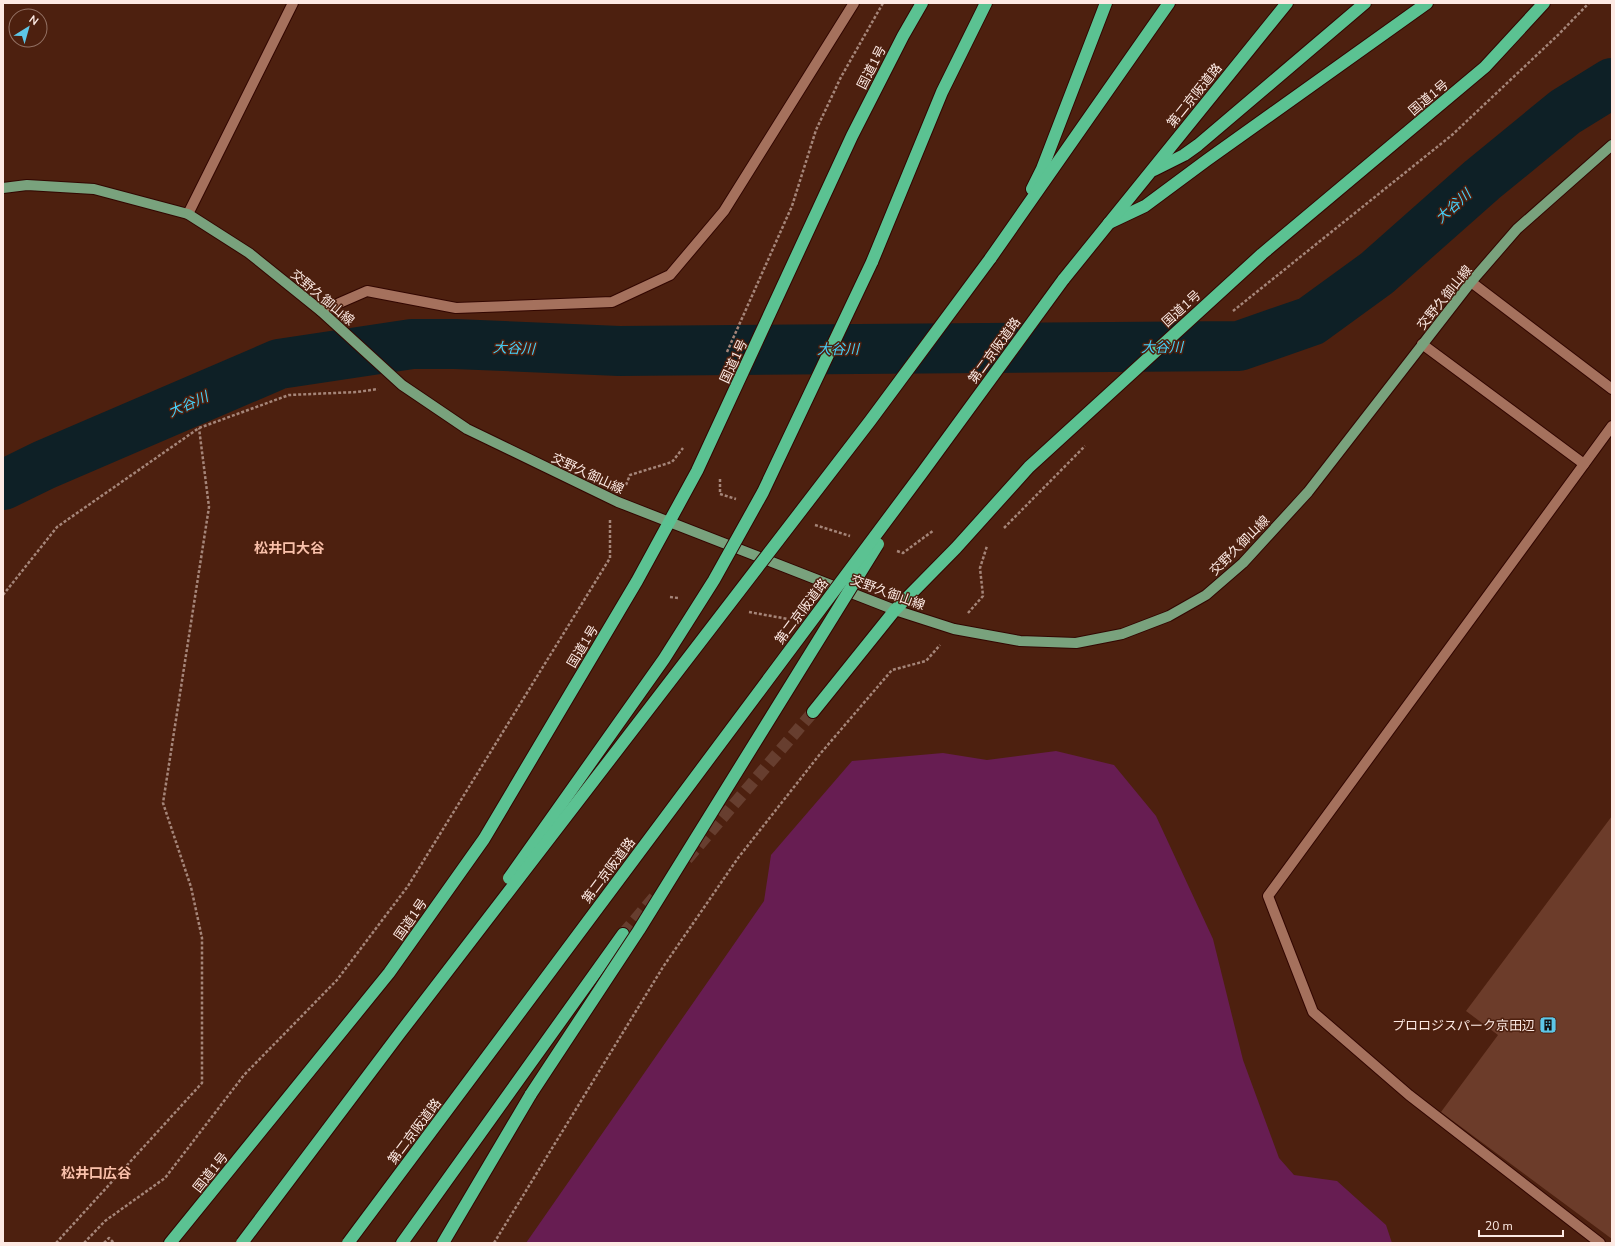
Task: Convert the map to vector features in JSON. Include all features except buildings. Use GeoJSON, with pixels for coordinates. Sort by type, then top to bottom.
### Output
{"type":"FeatureCollection","features":[{"type":"Feature","properties":{"kind":"highway","name":"国道1号"},"geometry":{"type":"LineString","coordinates":[[170,1243],[389,973],[484,839],[637,581],[697,471],[852,136],[903,36],[922,3]]}},
{"type":"Feature","properties":{"kind":"highway"},"geometry":{"type":"LineString","coordinates":[[400,1033],[664,659],[714,580],[763,492],[872,262],[942,92],[986,3]]}},
{"type":"Feature","properties":{"kind":"highway"},"geometry":{"type":"LineString","coordinates":[[1017,221],[1042,169],[1106,3]]}},
{"type":"Feature","properties":{"kind":"highway"},"geometry":{"type":"LineString","coordinates":[[242,1243],[400,1033],[870,421],[990,259],[1169,3]]}},
{"type":"Feature","properties":{"kind":"highway","name":"第二京阪道路"},"geometry":{"type":"LineString","coordinates":[[348,1243],[922,473],[1063,280],[1287,3]]}},
{"type":"Feature","properties":{"kind":"highway"},"geometry":{"type":"LineString","coordinates":[[1150,172],[1184,155],[1198,145],[1366,3]]}},
{"type":"Feature","properties":{"kind":"highway"},"geometry":{"type":"LineString","coordinates":[[1109,223],[1145,206],[1427,3]]}},
{"type":"Feature","properties":{"kind":"highway","name":"国道1号"},"geometry":{"type":"LineString","coordinates":[[813,712],[895,610],[956,548],[1028,467],[1262,254],[1485,67],[1544,3]]}},
{"type":"Feature","properties":{"kind":"highway"},"geometry":{"type":"LineString","coordinates":[[443,1243],[531,1094],[639,930],[922,473]]}},
{"type":"Feature","properties":{"kind":"highway"},"geometry":{"type":"LineString","coordinates":[[402,1243],[623,934]]}},
{"type":"Feature","properties":{"kind":"main road","name":"交野久御山線"},"geometry":{"type":"LineString","coordinates":[[3,188],[27,185],[94,189],[188,214],[249,253],[321,311],[402,385],[467,429],[618,502],[895,610],[954,628],[1020,641],[1076,643],[1122,634],[1169,616],[1206,596],[1243,563],[1308,492],[1471,282],[1517,229],[1612,145]]}},
{"type":"Feature","properties":{"kind":"street"},"geometry":{"type":"LineString","coordinates":[[188,214],[293,3]]}},
{"type":"Feature","properties":{"kind":"street"},"geometry":{"type":"LineString","coordinates":[[321,311],[367,291],[456,308],[612,302],[670,275],[724,211],[854,3]]}},
{"type":"Feature","properties":{"kind":"street"},"geometry":{"type":"LineString","coordinates":[[1471,282],[1612,389]]}},
{"type":"Feature","properties":{"kind":"street"},"geometry":{"type":"LineString","coordinates":[[1422,344],[1584,464]]}},
{"type":"Feature","properties":{"kind":"street"},"geometry":{"type":"LineString","coordinates":[[1600,1243],[1409,1095],[1313,1012],[1268,896],[1612,426]]}},
{"type":"Feature","properties":{"kind":"path"},"geometry":{"type":"LineString","coordinates":[[725,357],[792,206],[816,130],[841,77],[883,3]]}},
{"type":"Feature","properties":{"kind":"path"},"geometry":{"type":"LineString","coordinates":[[1228,315],[1452,135],[1589,3]]}},
{"type":"Feature","properties":{"kind":"path"},"geometry":{"type":"LineString","coordinates":[[3,595],[57,527],[199,428],[289,395],[357,392],[402,385]]}},
{"type":"Feature","properties":{"kind":"path"},"geometry":{"type":"LineString","coordinates":[[56,1243],[202,1083],[202,938],[192,887],[163,804],[210,507],[199,428]]}},
{"type":"Feature","properties":{"kind":"path"},"geometry":{"type":"LineString","coordinates":[[630,475],[672,462],[686,444]]}},
{"type":"Feature","properties":{"kind":"path"},"geometry":{"type":"LineString","coordinates":[[1004,528],[1086,445]]}},
{"type":"Feature","properties":{"kind":"path"},"geometry":{"type":"LineString","coordinates":[[720,479],[720,494],[743,502]]}},
{"type":"Feature","properties":{"kind":"path"},"geometry":{"type":"LineString","coordinates":[[84,1243],[105,1221],[165,1178],[244,1075],[337,980],[408,886],[610,558],[609,522]]}},
{"type":"Feature","properties":{"kind":"path"},"geometry":{"type":"LineString","coordinates":[[812,524],[857,539]]}},
{"type":"Feature","properties":{"kind":"path"},"geometry":{"type":"LineString","coordinates":[[895,551],[903,553],[934,530]]}},
{"type":"Feature","properties":{"kind":"path"},"geometry":{"type":"LineString","coordinates":[[494,1243],[663,967],[738,858],[820,754],[892,670],[926,661],[983,596],[980,568],[988,545]]}},
{"type":"Feature","properties":{"kind":"path"},"geometry":{"type":"LineString","coordinates":[[670,597],[686,600]]}},
{"type":"Feature","properties":{"kind":"path"},"geometry":{"type":"LineString","coordinates":[[748,612],[796,620]]}},
{"type":"Feature","properties":{"kind":"path"},"geometry":{"type":"LineString","coordinates":[[104,1243],[109,1238],[114,1243]]}},
{"type":"Feature","properties":{"kind":"shaded area"},"geometry":{"type":"Polygon","coordinates":[[[1056,751],[1114,765],[1156,816],[1213,939],[1243,1060],[1279,1158],[1294,1175],[1337,1181],[1386,1225],[1392,1243],[526,1243],[764,901],[771,855],[852,761],[943,753],[987,760],[1056,751]]]}},
{"type":"Feature","properties":{"kind":"waterway","name":"大谷川"},"geometry":{"type":"LineString","coordinates":[[3,485],[44,465],[279,364],[412,344],[455,344],[619,351],[1239,346],[1311,321],[1377,273],[1482,180],[1565,112],[1612,83]]}},
{"type":"Feature","properties":{"kind":"tunnel"},"geometry":{"type":"LineString","coordinates":[[687,859],[813,712]]}},
{"type":"Feature","properties":{"kind":"tunnel"},"geometry":{"type":"LineString","coordinates":[[623,934],[657,894]]}},
{"type":"Feature","properties":{"kind":"place","name":"プロロジスパーク京田辺"},"geometry":{"type":"Point","coordinates":[1548,1025]}},
{"type":"Feature","properties":{"kind":"district","name":"松井口大谷"},"geometry":{"type":"Point","coordinates":[289,548]}},
{"type":"Feature","properties":{"kind":"district","name":"松井口広谷"},"geometry":{"type":"Point","coordinates":[96,1173]}}]}
